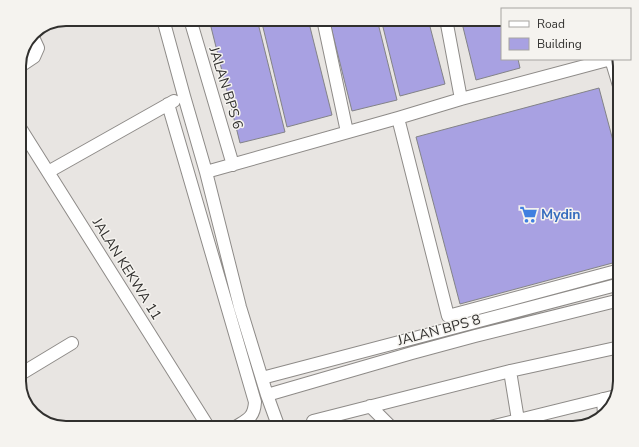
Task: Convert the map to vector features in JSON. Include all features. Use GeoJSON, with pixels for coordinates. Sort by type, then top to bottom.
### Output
{"type":"FeatureCollection","features":[{"type":"Feature","properties":{"kind":"street"},"geometry":{"type":"LineString","coordinates":[[165,26],[206,172],[240,307],[267,395],[277,421]]}},
{"type":"Feature","properties":{"kind":"street","name":"JALAN BPS 6"},"geometry":{"type":"LineString","coordinates":[[192,26],[233,165]]}},
{"type":"Feature","properties":{"kind":"street"},"geometry":{"type":"LineString","coordinates":[[324,26],[347,132]]}},
{"type":"Feature","properties":{"kind":"street"},"geometry":{"type":"LineString","coordinates":[[447,26],[461,99]]}},
{"type":"Feature","properties":{"kind":"street"},"geometry":{"type":"LineString","coordinates":[[26,62],[34,57],[38,48],[35,42]]}},
{"type":"Feature","properties":{"kind":"street"},"geometry":{"type":"LineString","coordinates":[[206,172],[398,118],[583,63],[604,60]]}},
{"type":"Feature","properties":{"kind":"street"},"geometry":{"type":"LineString","coordinates":[[48,172],[184,96]]}},
{"type":"Feature","properties":{"kind":"street"},"geometry":{"type":"LineString","coordinates":[[168,104],[254,398],[254,409],[250,418],[245,421]]}},
{"type":"Feature","properties":{"kind":"street"},"geometry":{"type":"LineString","coordinates":[[398,118],[448,316],[613,272]]}},
{"type":"Feature","properties":{"kind":"street","name":"JALAN KEKWA 11"},"geometry":{"type":"LineString","coordinates":[[26,137],[205,421]]}},
{"type":"Feature","properties":{"kind":"street"},"geometry":{"type":"LineString","coordinates":[[262,378],[613,286]]}},
{"type":"Feature","properties":{"kind":"street","name":"JALAN BPS 8"},"geometry":{"type":"LineString","coordinates":[[267,395],[454,341],[613,302]]}},
{"type":"Feature","properties":{"kind":"street"},"geometry":{"type":"LineString","coordinates":[[26,371],[72,343]]}},
{"type":"Feature","properties":{"kind":"street"},"geometry":{"type":"LineString","coordinates":[[313,421],[510,371],[613,349]]}},
{"type":"Feature","properties":{"kind":"street"},"geometry":{"type":"LineString","coordinates":[[510,371],[518,420]]}},
{"type":"Feature","properties":{"kind":"street"},"geometry":{"type":"LineString","coordinates":[[514,421],[610,397]]}},
{"type":"Feature","properties":{"kind":"street"},"geometry":{"type":"LineString","coordinates":[[603,399],[603,406]]}},
{"type":"Feature","properties":{"kind":"street"},"geometry":{"type":"LineString","coordinates":[[370,406],[385,421]]}},
{"type":"Feature","properties":{"kind":"building"},"geometry":{"type":"Polygon","coordinates":[[[211,26],[259,26],[285,132],[240,143],[211,26]]]}},
{"type":"Feature","properties":{"kind":"building"},"geometry":{"type":"Polygon","coordinates":[[[263,26],[310,26],[332,115],[287,127],[263,26]]]}},
{"type":"Feature","properties":{"kind":"building"},"geometry":{"type":"Polygon","coordinates":[[[331,26],[379,26],[397,100],[352,111],[331,26]]]}},
{"type":"Feature","properties":{"kind":"building"},"geometry":{"type":"Polygon","coordinates":[[[383,26],[430,26],[445,84],[400,96],[383,26]]]}},
{"type":"Feature","properties":{"kind":"building"},"geometry":{"type":"Polygon","coordinates":[[[463,26],[501,26],[501,60],[518,60],[520,68],[476,80],[463,26]]]}},
{"type":"Feature","properties":{"kind":"building","name":"Mydin"},"geometry":{"type":"Polygon","coordinates":[[[599,88],[613,141],[613,263],[460,304],[416,137],[599,88]]]}},
{"type":"Feature","properties":{"kind":"place","name":"Mydin"},"geometry":{"type":"Point","coordinates":[528,214]}}]}
